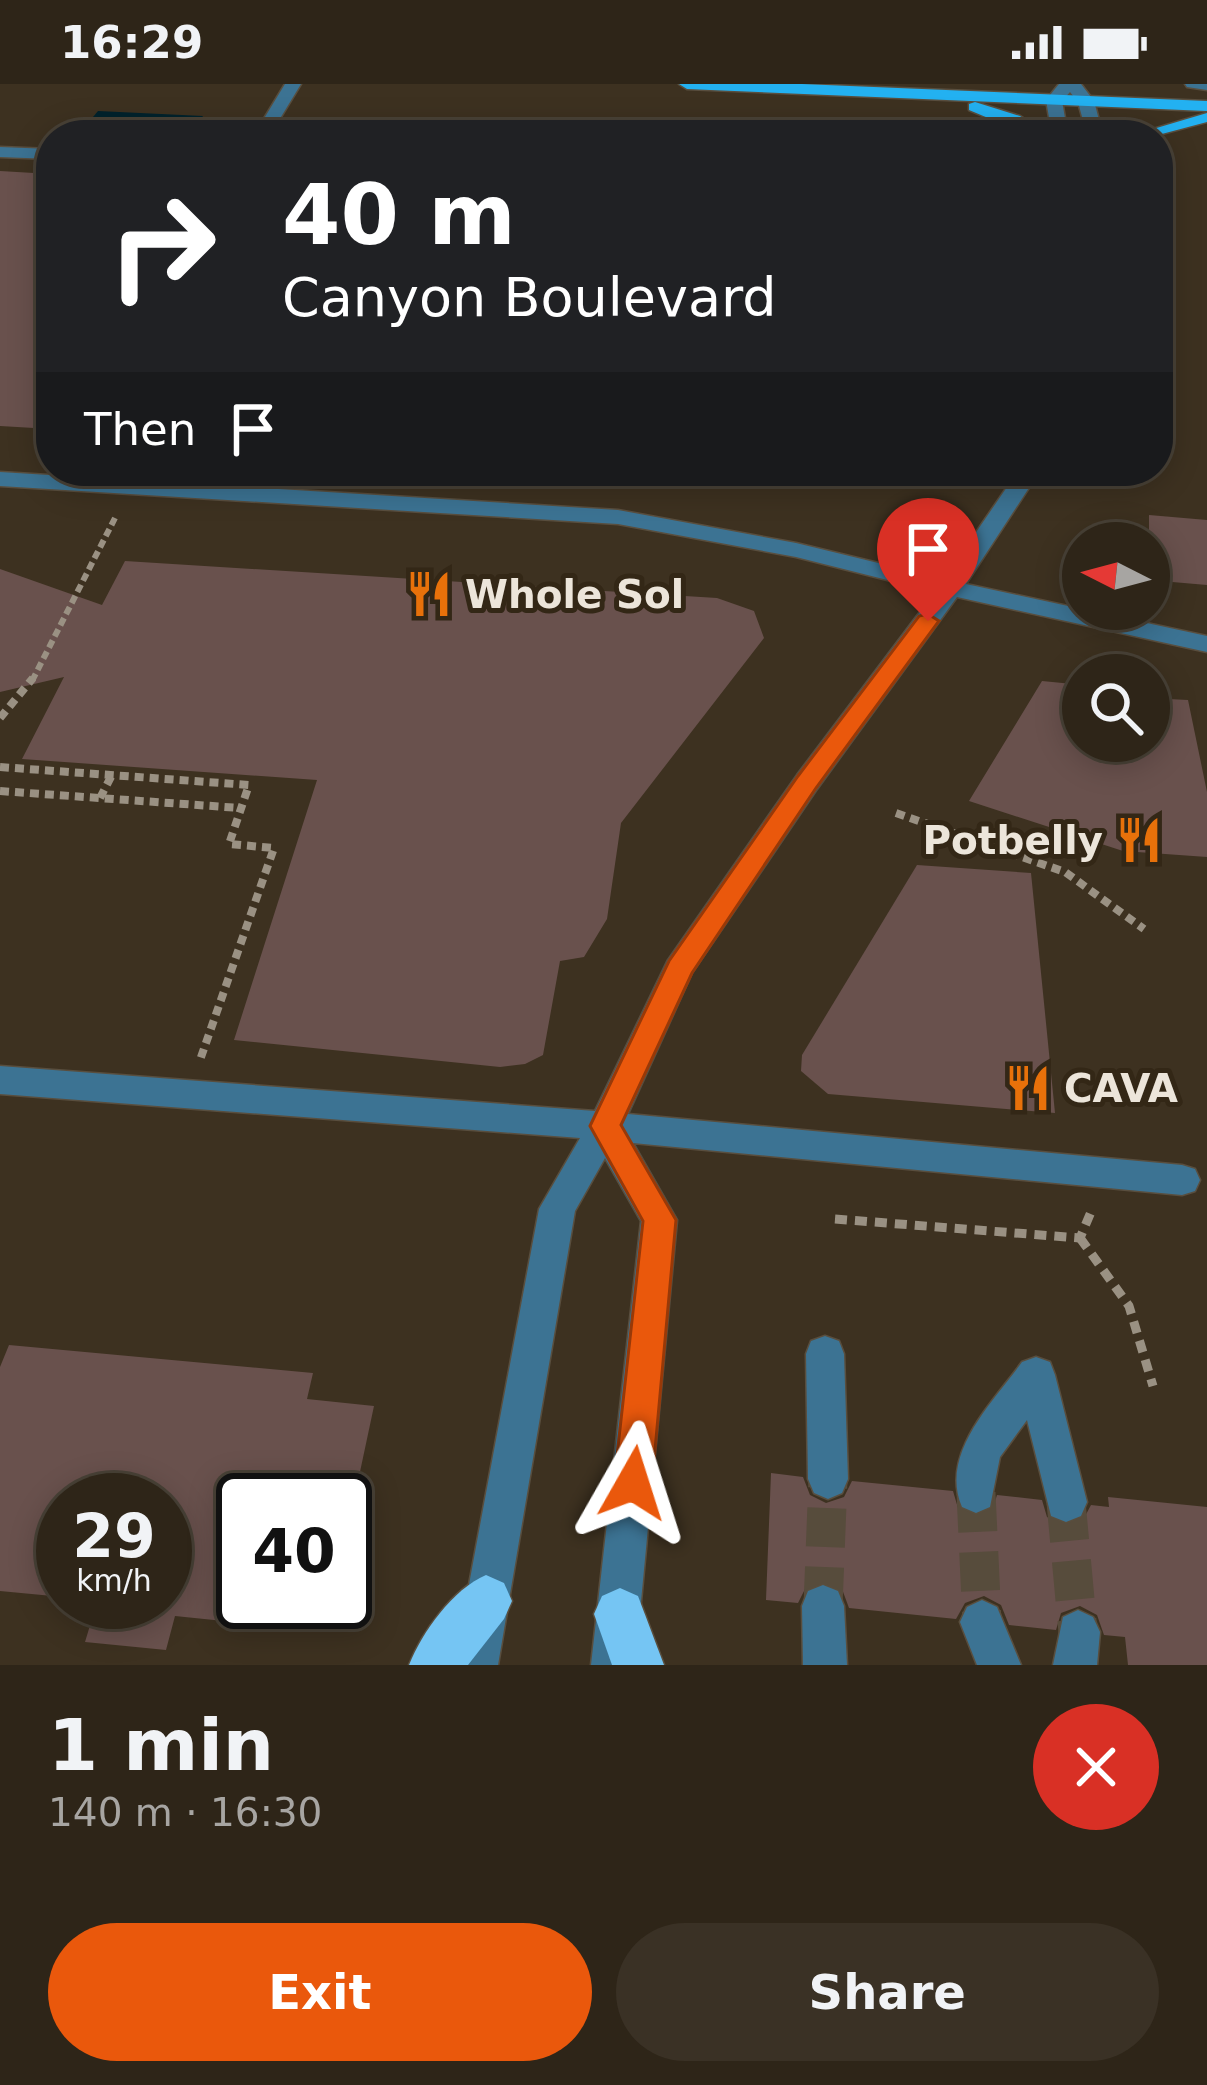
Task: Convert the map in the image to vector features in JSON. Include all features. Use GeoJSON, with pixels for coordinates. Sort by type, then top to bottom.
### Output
{"type":"FeatureCollection","features":[{"type":"Feature","properties":{"kind":"highway"},"geometry":{"type":"LineString","coordinates":[[435,1665],[486,1601]]}},
{"type":"Feature","properties":{"kind":"highway"},"geometry":{"type":"LineString","coordinates":[[616,1640],[638,1665]]}},
{"type":"Feature","properties":{"kind":"main road"},"geometry":{"type":"LineString","coordinates":[[688,84],[1207,106]]}},
{"type":"Feature","properties":{"kind":"main road"},"geometry":{"type":"LineString","coordinates":[[1135,84],[1201,86]]}},
{"type":"Feature","properties":{"kind":"main road"},"geometry":{"type":"LineString","coordinates":[[905,94],[985,110],[1007,120]]}},
{"type":"Feature","properties":{"kind":"main road"},"geometry":{"type":"LineString","coordinates":[[1173,126],[1207,116]]}},
{"type":"Feature","properties":{"kind":"street"},"geometry":{"type":"LineString","coordinates":[[271,120],[292,84]]}},
{"type":"Feature","properties":{"kind":"street"},"geometry":{"type":"LineString","coordinates":[[1057,120],[1054,100],[1071,84],[1087,101],[1091,120]]}},
{"type":"Feature","properties":{"kind":"street"},"geometry":{"type":"LineString","coordinates":[[0,152],[36,153]]}},
{"type":"Feature","properties":{"kind":"street"},"geometry":{"type":"LineString","coordinates":[[0,479],[36,481]]}},
{"type":"Feature","properties":{"kind":"street"},"geometry":{"type":"LineString","coordinates":[[114,486],[618,517],[796,550],[1207,644]]}},
{"type":"Feature","properties":{"kind":"street"},"geometry":{"type":"LineString","coordinates":[[476,1665],[557,1209],[605,1126],[680,968],[1019,486]]}},
{"type":"Feature","properties":{"kind":"street"},"geometry":{"type":"LineString","coordinates":[[0,1080],[605,1126],[1182,1180]]}},
{"type":"Feature","properties":{"kind":"street"},"geometry":{"type":"LineString","coordinates":[[605,1126],[659,1220],[616,1640]]}},
{"type":"Feature","properties":{"kind":"street"},"geometry":{"type":"LineString","coordinates":[[825,1354],[828,1479]]}},
{"type":"Feature","properties":{"kind":"street"},"geometry":{"type":"LineString","coordinates":[[976,1493],[981,1450],[1036,1375],[1066,1502]]}},
{"type":"Feature","properties":{"kind":"street"},"geometry":{"type":"LineString","coordinates":[[823,1606],[826,1665]]}},
{"type":"Feature","properties":{"kind":"street"},"geometry":{"type":"LineString","coordinates":[[982,1622],[999,1665]]}},
{"type":"Feature","properties":{"kind":"path"},"geometry":{"type":"LineString","coordinates":[[0,718],[31,685],[120,510]]}},
{"type":"Feature","properties":{"kind":"path"},"geometry":{"type":"LineString","coordinates":[[0,767],[249,785],[229,844],[274,848],[187,1095]]}},
{"type":"Feature","properties":{"kind":"path"},"geometry":{"type":"LineString","coordinates":[[100,798],[112,775]]}},
{"type":"Feature","properties":{"kind":"path"},"geometry":{"type":"LineString","coordinates":[[0,791],[240,808]]}},
{"type":"Feature","properties":{"kind":"path"},"geometry":{"type":"LineString","coordinates":[[896,813],[1066,872],[1144,929]]}},
{"type":"Feature","properties":{"kind":"path"},"geometry":{"type":"LineString","coordinates":[[1080,1238],[1092,1209],[1091,1170]]}},
{"type":"Feature","properties":{"kind":"path"},"geometry":{"type":"LineString","coordinates":[[835,1219],[1080,1238],[1111,1271],[1135,1311],[1153,1386]]}},
{"type":"Feature","properties":{"kind":"water"},"geometry":{"type":"Polygon","coordinates":[[[98,111],[203,116],[200,120],[90,120],[98,111]]]}},
{"type":"Feature","properties":{"kind":"building"},"geometry":{"type":"Polygon","coordinates":[[[0,171],[36,173],[36,428],[0,426],[0,171]]]}},
{"type":"Feature","properties":{"kind":"building"},"geometry":{"type":"Polygon","coordinates":[[[1149,515],[1207,520],[1207,585],[1170,582],[1170,522],[1149,522],[1149,515]]]}},
{"type":"Feature","properties":{"kind":"building"},"geometry":{"type":"Polygon","coordinates":[[[125,561],[717,598],[754,611],[764,638],[621,823],[607,919],[584,957],[560,961],[543,1055],[525,1064],[500,1067],[234,1040],[317,780],[22,759],[64,677],[0,692],[0,569],[102,605],[125,561]]]}},
{"type":"Feature","properties":{"kind":"building"},"geometry":{"type":"Polygon","coordinates":[[[1042,681],[1062,683],[1062,762],[1170,762],[1170,699],[1188,700],[1207,792],[1207,857],[1123,851],[969,801],[1042,681]]]}},
{"type":"Feature","properties":{"kind":"building"},"geometry":{"type":"Polygon","coordinates":[[[917,865],[1031,873],[1055,1113],[828,1094],[801,1071],[802,1055],[917,865]]]}},
{"type":"Feature","properties":{"kind":"building"},"geometry":{"type":"Polygon","coordinates":[[[9,1345],[313,1373],[307,1399],[374,1406],[360,1473],[216,1473],[216,1620],[192,1618],[192,1473],[36,1473],[36,1594],[0,1591],[0,1367],[9,1345]]]}},
{"type":"Feature","properties":{"kind":"building"},"geometry":{"type":"Polygon","coordinates":[[[771,1473],[803,1477],[810,1495],[826,1503],[844,1497],[852,1481],[953,1491],[958,1508],[974,1517],[992,1511],[997,1495],[1042,1500],[1047,1517],[1064,1526],[1083,1520],[1091,1505],[1109,1507],[1108,1497],[1207,1507],[1207,1665],[1128,1665],[1125,1637],[1104,1635],[1097,1615],[1080,1606],[1061,1613],[1056,1630],[1009,1625],[1001,1605],[984,1596],[965,1603],[956,1619],[849,1608],[842,1589],[825,1581],[806,1587],[798,1603],[766,1600],[771,1473]]]}},
{"type":"Feature","properties":{"kind":"building"},"geometry":{"type":"Polygon","coordinates":[[[89,1629],[172,1629],[166,1650],[85,1642],[89,1629]]]}},
{"type":"Feature","properties":{"kind":"tunnel"},"geometry":{"type":"LineString","coordinates":[[823,1606],[828,1479]]}},
{"type":"Feature","properties":{"kind":"tunnel"},"geometry":{"type":"LineString","coordinates":[[976,1493],[982,1622]]}},
{"type":"Feature","properties":{"kind":"tunnel"},"geometry":{"type":"LineString","coordinates":[[1066,1502],[1078,1632]]}},
{"type":"Feature","properties":{"kind":"place","name":"Whole Sol"},"geometry":{"type":"Point","coordinates":[429,594]}},
{"type":"Feature","properties":{"kind":"place","name":"Potbelly"},"geometry":{"type":"Point","coordinates":[1139,840]}},
{"type":"Feature","properties":{"kind":"place","name":"CAVA"},"geometry":{"type":"Point","coordinates":[1028,1088]}},
{"type":"Feature","properties":{"kind":"route"},"geometry":{"type":"LineString","coordinates":[[633,1483],[659,1220],[605,1126],[680,968],[807,782],[928,621]]}}]}
